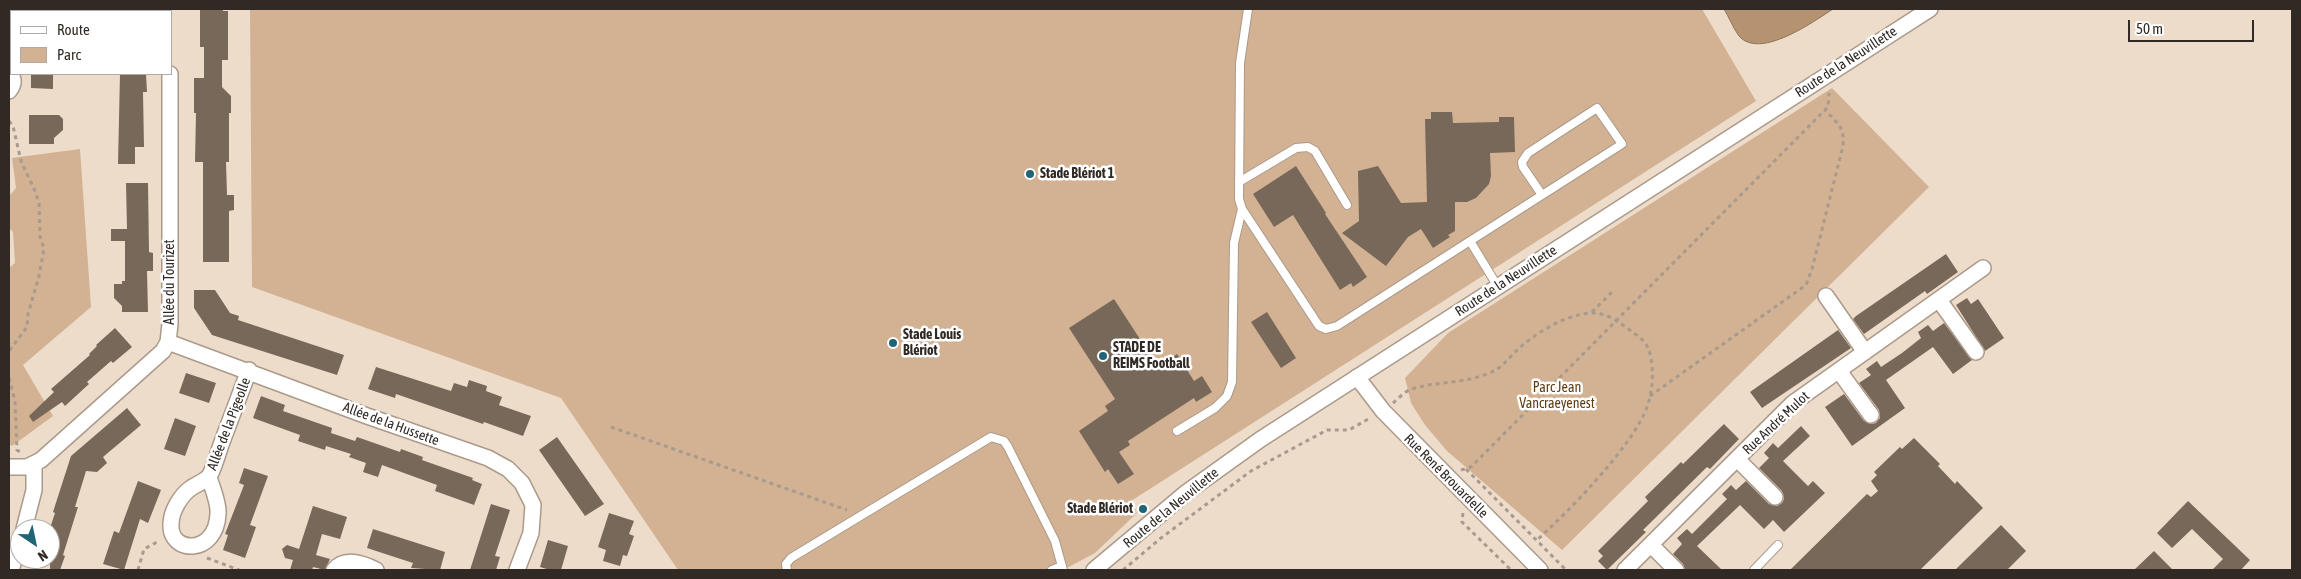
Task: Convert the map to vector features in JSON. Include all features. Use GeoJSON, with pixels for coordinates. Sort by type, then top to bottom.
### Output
{"type":"FeatureCollection","features":[{"type":"Feature","properties":{"kind":"street","name":"Route de la Neuvillette"},"geometry":{"type":"LineString","coordinates":[[1094,570],[1187,492],[1261,439],[1930,9]]}},
{"type":"Feature","properties":{"kind":"street"},"geometry":{"type":"LineString","coordinates":[[9,91],[13,83],[10,75]]}},
{"type":"Feature","properties":{"kind":"street","name":"Allée du Tourizet"},"geometry":{"type":"LineString","coordinates":[[34,464],[163,351],[168,342],[170,324],[170,75]]}},
{"type":"Feature","properties":{"kind":"street","name":"Rue André Mulot"},"geometry":{"type":"LineString","coordinates":[[1626,570],[1793,403],[1984,268]]}},
{"type":"Feature","properties":{"kind":"street"},"geometry":{"type":"LineString","coordinates":[[1826,296],[1865,352]]}},
{"type":"Feature","properties":{"kind":"street"},"geometry":{"type":"LineString","coordinates":[[1939,300],[1976,352]]}},
{"type":"Feature","properties":{"kind":"street","name":"Allée de la Hussette"},"geometry":{"type":"LineString","coordinates":[[168,342],[249,370],[367,416],[488,458],[508,468],[522,484],[533,505],[531,533],[517,570]]}},
{"type":"Feature","properties":{"kind":"street","name":"Allée de la Pigeolle"},"geometry":{"type":"LineString","coordinates":[[173,532],[171,523],[182,496],[209,477],[249,370]]}},
{"type":"Feature","properties":{"kind":"street"},"geometry":{"type":"LineString","coordinates":[[1839,371],[1871,415]]}},
{"type":"Feature","properties":{"kind":"street","name":"Rue René Brouardelle"},"geometry":{"type":"LineString","coordinates":[[1357,377],[1383,411],[1540,570]]}},
{"type":"Feature","properties":{"kind":"street","name":"Rue André Mulot"},"geometry":{"type":"LineString","coordinates":[[1738,459],[1775,496]]}},
{"type":"Feature","properties":{"kind":"street"},"geometry":{"type":"LineString","coordinates":[[9,467],[20,469],[34,464],[34,490],[27,519]]}},
{"type":"Feature","properties":{"kind":"street","name":"Allée de la Pigeolle"},"geometry":{"type":"LineString","coordinates":[[196,547],[209,538],[218,514],[218,504],[209,477]]}},
{"type":"Feature","properties":{"kind":"street"},"geometry":{"type":"LineString","coordinates":[[173,532],[180,542],[196,547]]}},
{"type":"Feature","properties":{"kind":"street"},"geometry":{"type":"LineString","coordinates":[[1652,545],[1676,570]]}},
{"type":"Feature","properties":{"kind":"street"},"geometry":{"type":"LineString","coordinates":[[334,570],[344,562],[349,561],[376,570]]}},
{"type":"Feature","properties":{"kind":"lane"},"geometry":{"type":"LineString","coordinates":[[1248,9],[1240,63],[1239,199],[1242,209],[1319,326],[1326,329],[1337,326],[1622,144],[1597,108],[1528,152],[1522,162],[1523,167],[1542,195]]}},
{"type":"Feature","properties":{"kind":"lane"},"geometry":{"type":"LineString","coordinates":[[1239,182],[1296,148],[1308,147],[1315,150],[1348,205]]}},
{"type":"Feature","properties":{"kind":"lane"},"geometry":{"type":"LineString","coordinates":[[1177,431],[1215,408],[1227,396],[1232,382],[1234,243],[1242,209]]}},
{"type":"Feature","properties":{"kind":"lane"},"geometry":{"type":"LineString","coordinates":[[1470,241],[1498,287]]}},
{"type":"Feature","properties":{"kind":"lane"},"geometry":{"type":"LineString","coordinates":[[787,570],[786,564],[791,558],[991,437],[998,437],[1008,447],[1055,540],[1062,568],[1052,570]]}},
{"type":"Feature","properties":{"kind":"lane"},"geometry":{"type":"LineString","coordinates":[[1754,570],[1778,545]]}},
{"type":"Feature","properties":{"kind":"path"},"geometry":{"type":"LineString","coordinates":[[1446,475],[1471,467],[1828,107],[1831,72]]}},
{"type":"Feature","properties":{"kind":"path"},"geometry":{"type":"LineString","coordinates":[[1650,396],[1806,285],[1812,269],[1843,146],[1844,134],[1840,126],[1825,110]]}},
{"type":"Feature","properties":{"kind":"path"},"geometry":{"type":"LineString","coordinates":[[9,121],[16,134],[21,161],[37,197],[40,236],[44,249],[40,276],[28,314],[27,328],[9,351]]}},
{"type":"Feature","properties":{"kind":"path"},"geometry":{"type":"LineString","coordinates":[[1592,313],[1613,291]]}},
{"type":"Feature","properties":{"kind":"path"},"geometry":{"type":"LineString","coordinates":[[1123,570],[1251,471],[1327,430],[1349,430],[1383,411],[1410,389],[1465,381],[1492,372],[1506,363],[1529,339],[1548,326],[1592,313],[1607,316],[1642,338],[1649,348],[1653,374],[1650,396],[1640,421],[1614,459],[1559,520],[1537,540]]}},
{"type":"Feature","properties":{"kind":"path"},"geometry":{"type":"LineString","coordinates":[[9,378],[16,401],[17,450],[34,464]]}},
{"type":"Feature","properties":{"kind":"path"},"geometry":{"type":"LineString","coordinates":[[611,426],[861,516]]}},
{"type":"Feature","properties":{"kind":"path"},"geometry":{"type":"LineString","coordinates":[[1465,468],[1566,570]]}},
{"type":"Feature","properties":{"kind":"path"},"geometry":{"type":"LineString","coordinates":[[1466,495],[1462,522],[1510,570]]}},
{"type":"Feature","properties":{"kind":"path"},"geometry":{"type":"LineString","coordinates":[[138,570],[144,549],[173,532]]}},
{"type":"Feature","properties":{"kind":"path"},"geometry":{"type":"LineString","coordinates":[[196,547],[208,559],[239,570]]}},
{"type":"Feature","properties":{"kind":"green space","name":"Stade Louis Blériot"},"geometry":{"type":"Polygon","coordinates":[[[250,9],[1702,9],[1756,101],[1131,501],[1137,513],[1095,553],[1063,570],[678,570],[561,398],[252,287],[250,9]]]}},
{"type":"Feature","properties":{"kind":"green space","name":"Parc Jean Vancraeyenest"},"geometry":{"type":"Polygon","coordinates":[[[1832,88],[1929,187],[1562,550],[1447,451],[1425,425],[1411,403],[1405,378],[1448,333],[1832,88]]]}},
{"type":"Feature","properties":{"kind":"green space"},"geometry":{"type":"Polygon","coordinates":[[[80,149],[91,307],[23,365],[53,416],[12,446],[9,444],[9,268],[15,263],[13,232],[9,228],[9,196],[16,188],[12,158],[80,149]]]}},
{"type":"Feature","properties":{"kind":"shaded area"},"geometry":{"type":"Polygon","coordinates":[[[1724,9],[1833,9],[1800,30],[1760,44],[1748,42],[1739,36],[1724,9]]]}},
{"type":"Feature","properties":{"kind":"building"},"geometry":{"type":"Polygon","coordinates":[[[200,9],[223,9],[223,11],[228,11],[228,60],[222,60],[222,87],[231,96],[229,162],[226,162],[227,195],[234,195],[234,210],[229,211],[229,262],[203,262],[203,162],[195,162],[196,113],[194,113],[194,78],[204,78],[204,47],[200,47],[200,9]]]}},
{"type":"Feature","properties":{"kind":"building"},"geometry":{"type":"Polygon","coordinates":[[[31,75],[53,75],[53,89],[31,88],[31,75]]]}},
{"type":"Feature","properties":{"kind":"building"},"geometry":{"type":"Polygon","coordinates":[[[120,75],[146,75],[147,92],[143,92],[144,147],[135,147],[135,164],[118,164],[120,75]]]}},
{"type":"Feature","properties":{"kind":"building"},"geometry":{"type":"Polygon","coordinates":[[[1431,112],[1452,112],[1453,123],[1499,122],[1499,117],[1514,117],[1515,152],[1490,153],[1491,176],[1489,184],[1476,198],[1467,202],[1455,202],[1455,231],[1448,235],[1450,237],[1433,248],[1421,229],[1408,237],[1386,266],[1342,233],[1359,221],[1358,171],[1378,166],[1401,203],[1427,202],[1425,119],[1431,119],[1431,112]]]}},
{"type":"Feature","properties":{"kind":"building"},"geometry":{"type":"Polygon","coordinates":[[[29,115],[59,115],[63,119],[63,130],[54,138],[54,144],[29,144],[29,115]]]}},
{"type":"Feature","properties":{"kind":"building"},"geometry":{"type":"Polygon","coordinates":[[[1296,166],[1367,277],[1353,287],[1351,283],[1340,290],[1293,215],[1274,227],[1253,194],[1296,166]]]}},
{"type":"Feature","properties":{"kind":"building"},"geometry":{"type":"Polygon","coordinates":[[[126,183],[148,183],[149,252],[153,253],[153,271],[147,271],[148,312],[122,312],[122,306],[114,298],[114,284],[122,284],[122,281],[125,281],[125,241],[111,241],[111,229],[127,229],[126,183]]]}},
{"type":"Feature","properties":{"kind":"building"},"geometry":{"type":"Polygon","coordinates":[[[1946,254],[1958,272],[1927,294],[1925,291],[1864,334],[1853,319],[1856,316],[1946,254]]]}},
{"type":"Feature","properties":{"kind":"building"},"geometry":{"type":"Polygon","coordinates":[[[194,290],[215,290],[230,313],[239,316],[238,320],[344,355],[337,375],[212,335],[194,308],[194,290]]]}},
{"type":"Feature","properties":{"kind":"building"},"geometry":{"type":"Polygon","coordinates":[[[1967,298],[1971,304],[1978,299],[2004,338],[1985,351],[1956,305],[1967,298]]]}},
{"type":"Feature","properties":{"kind":"building"},"geometry":{"type":"Polygon","coordinates":[[[1114,299],[1158,367],[1177,354],[1194,381],[1202,376],[1212,392],[1196,402],[1194,398],[1128,441],[1130,445],[1119,452],[1134,474],[1118,484],[1108,469],[1105,472],[1079,431],[1108,411],[1105,406],[1115,399],[1069,328],[1114,299]]]}},
{"type":"Feature","properties":{"kind":"building"},"geometry":{"type":"Polygon","coordinates":[[[1267,312],[1296,358],[1281,368],[1251,322],[1267,312]]]}},
{"type":"Feature","properties":{"kind":"building"},"geometry":{"type":"Polygon","coordinates":[[[1944,323],[1972,360],[1953,374],[1933,347],[1886,380],[1905,408],[1852,446],[1825,407],[1844,394],[1864,421],[1872,424],[1876,423],[1880,418],[1879,410],[1859,383],[1871,375],[1866,369],[1877,361],[1881,367],[1902,353],[1921,338],[1918,332],[1928,325],[1933,331],[1944,323]]]}},
{"type":"Feature","properties":{"kind":"building"},"geometry":{"type":"Polygon","coordinates":[[[115,328],[132,347],[113,363],[111,361],[87,382],[89,384],[65,406],[62,402],[33,422],[29,416],[54,392],[51,389],[90,355],[96,345],[115,328]]]}},
{"type":"Feature","properties":{"kind":"building"},"geometry":{"type":"Polygon","coordinates":[[[1838,330],[1851,348],[1762,408],[1750,392],[1838,330]]]}},
{"type":"Feature","properties":{"kind":"building"},"geometry":{"type":"Polygon","coordinates":[[[376,367],[451,391],[454,383],[467,387],[469,380],[487,386],[486,391],[502,397],[499,405],[531,416],[523,436],[396,394],[395,398],[368,389],[376,367]]]}},
{"type":"Feature","properties":{"kind":"building"},"geometry":{"type":"Polygon","coordinates":[[[186,373],[216,383],[209,403],[179,393],[186,373]]]}},
{"type":"Feature","properties":{"kind":"building"},"geometry":{"type":"Polygon","coordinates":[[[261,396],[285,405],[283,411],[332,428],[331,433],[355,441],[357,437],[400,452],[401,449],[423,457],[422,460],[473,478],[472,480],[482,484],[474,505],[435,491],[437,485],[382,465],[378,477],[363,472],[366,463],[349,457],[351,454],[326,446],[325,450],[298,441],[300,435],[253,418],[261,396]]]}},
{"type":"Feature","properties":{"kind":"building"},"geometry":{"type":"Polygon","coordinates":[[[127,408],[141,425],[103,457],[107,463],[97,472],[86,471],[60,570],[50,570],[60,569],[60,519],[53,519],[55,513],[53,512],[71,456],[127,408]]]}},
{"type":"Feature","properties":{"kind":"building"},"geometry":{"type":"Polygon","coordinates":[[[175,418],[196,426],[185,456],[164,449],[175,418]]]}},
{"type":"Feature","properties":{"kind":"building"},"geometry":{"type":"Polygon","coordinates":[[[1724,424],[1739,439],[1710,469],[1707,467],[1643,530],[1646,532],[1607,570],[1598,561],[1603,556],[1598,551],[1648,501],[1645,497],[1681,462],[1683,464],[1724,424]]]}},
{"type":"Feature","properties":{"kind":"building"},"geometry":{"type":"Polygon","coordinates":[[[1801,426],[1810,436],[1783,461],[1808,486],[1813,481],[1825,493],[1784,532],[1773,520],[1764,529],[1740,505],[1697,546],[1722,570],[1685,570],[1683,564],[1673,554],[1682,544],[1677,538],[1687,529],[1692,534],[1727,499],[1722,494],[1731,485],[1736,490],[1746,481],[1769,504],[1777,506],[1782,503],[1784,499],[1782,491],[1759,468],[1769,458],[1764,453],[1773,443],[1778,448],[1801,426]]]}},
{"type":"Feature","properties":{"kind":"building"},"geometry":{"type":"Polygon","coordinates":[[[557,437],[604,504],[585,516],[539,450],[557,437]]]}},
{"type":"Feature","properties":{"kind":"building"},"geometry":{"type":"Polygon","coordinates":[[[1914,438],[1940,464],[1938,466],[1955,484],[1957,481],[1983,508],[1920,570],[1790,570],[1867,494],[1871,497],[1878,491],[1871,481],[1877,475],[1874,472],[1900,447],[1902,449],[1914,438]]]}},
{"type":"Feature","properties":{"kind":"building"},"geometry":{"type":"Polygon","coordinates":[[[244,468],[268,476],[250,525],[256,527],[245,558],[223,550],[228,535],[225,534],[244,485],[239,483],[244,468]]]}},
{"type":"Feature","properties":{"kind":"building"},"geometry":{"type":"Polygon","coordinates":[[[138,481],[161,490],[148,523],[140,519],[124,570],[103,564],[114,531],[119,533],[138,481]]]}},
{"type":"Feature","properties":{"kind":"building"},"geometry":{"type":"Polygon","coordinates":[[[2188,501],[2250,560],[2241,570],[2212,570],[2223,559],[2192,529],[2172,548],[2157,533],[2188,501]]]}},
{"type":"Feature","properties":{"kind":"building"},"geometry":{"type":"Polygon","coordinates":[[[491,504],[510,510],[495,556],[500,557],[496,570],[470,570],[491,504]]]}},
{"type":"Feature","properties":{"kind":"building"},"geometry":{"type":"Polygon","coordinates":[[[313,506],[347,517],[340,539],[322,534],[316,555],[330,559],[325,570],[313,567],[312,570],[290,570],[293,560],[285,558],[282,549],[287,545],[299,549],[313,506]]]}},
{"type":"Feature","properties":{"kind":"building"},"geometry":{"type":"Polygon","coordinates":[[[609,513],[634,521],[629,534],[634,536],[627,556],[623,555],[620,566],[603,561],[606,550],[598,547],[609,513]]]}},
{"type":"Feature","properties":{"kind":"building"},"geometry":{"type":"Polygon","coordinates":[[[2001,525],[2026,551],[2007,570],[1955,570],[2001,525]]]}},
{"type":"Feature","properties":{"kind":"building"},"geometry":{"type":"Polygon","coordinates":[[[373,529],[445,552],[440,570],[411,568],[413,563],[367,548],[373,529]]]}},
{"type":"Feature","properties":{"kind":"building"},"geometry":{"type":"Polygon","coordinates":[[[548,540],[568,546],[561,570],[550,570],[540,567],[548,540]]]}},
{"type":"Feature","properties":{"kind":"building"},"geometry":{"type":"Polygon","coordinates":[[[2154,551],[2173,570],[2134,570],[2154,551]]]}},
{"type":"Feature","properties":{"kind":"place","name":"Stade Blériot 1"},"geometry":{"type":"Point","coordinates":[1030,174]}},
{"type":"Feature","properties":{"kind":"place","name":"Stade Louis Blériot"},"geometry":{"type":"Point","coordinates":[893,343]}},
{"type":"Feature","properties":{"kind":"place","name":"STADE DE REIMS Football"},"geometry":{"type":"Point","coordinates":[1103,356]}},
{"type":"Feature","properties":{"kind":"place","name":"Stade Blériot"},"geometry":{"type":"Point","coordinates":[1143,509]}}]}
